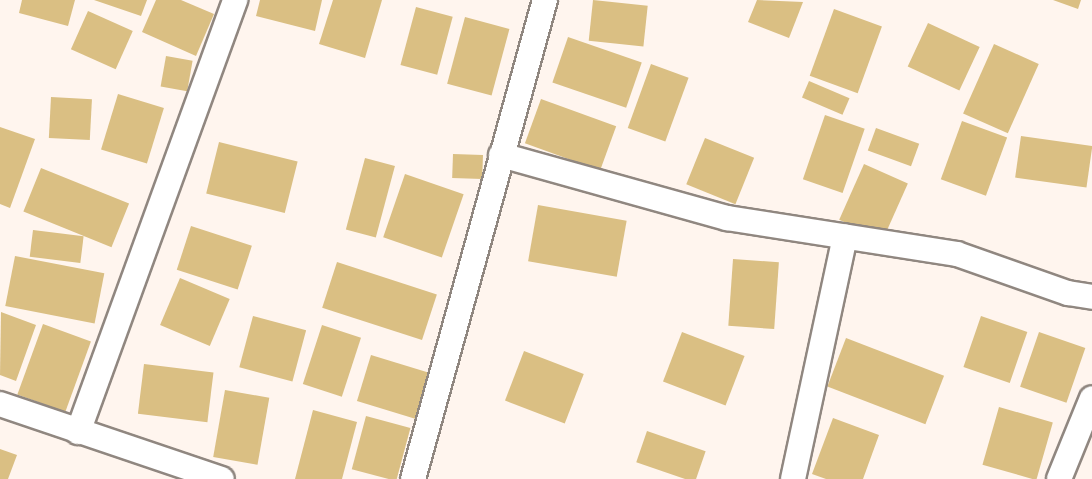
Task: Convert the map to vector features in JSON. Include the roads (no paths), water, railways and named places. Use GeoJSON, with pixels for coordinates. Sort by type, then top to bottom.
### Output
{"type":"FeatureCollection","features":[{"type":"Feature","properties":{"kind":"street"},"geometry":{"type":"LineString","coordinates":[[78,432],[235,0]]}},
{"type":"Feature","properties":{"kind":"street"},"geometry":{"type":"LineString","coordinates":[[413,479],[501,155],[538,2]]}},
{"type":"Feature","properties":{"kind":"street"},"geometry":{"type":"LineString","coordinates":[[501,155],[727,218],[957,254],[1068,293],[1092,297]]}},
{"type":"Feature","properties":{"kind":"street"},"geometry":{"type":"LineString","coordinates":[[793,479],[845,237]]}},
{"type":"Feature","properties":{"kind":"street"},"geometry":{"type":"LineString","coordinates":[[1059,479],[1092,398]]}},
{"type":"Feature","properties":{"kind":"street"},"geometry":{"type":"LineString","coordinates":[[0,404],[222,479]]}}]}
